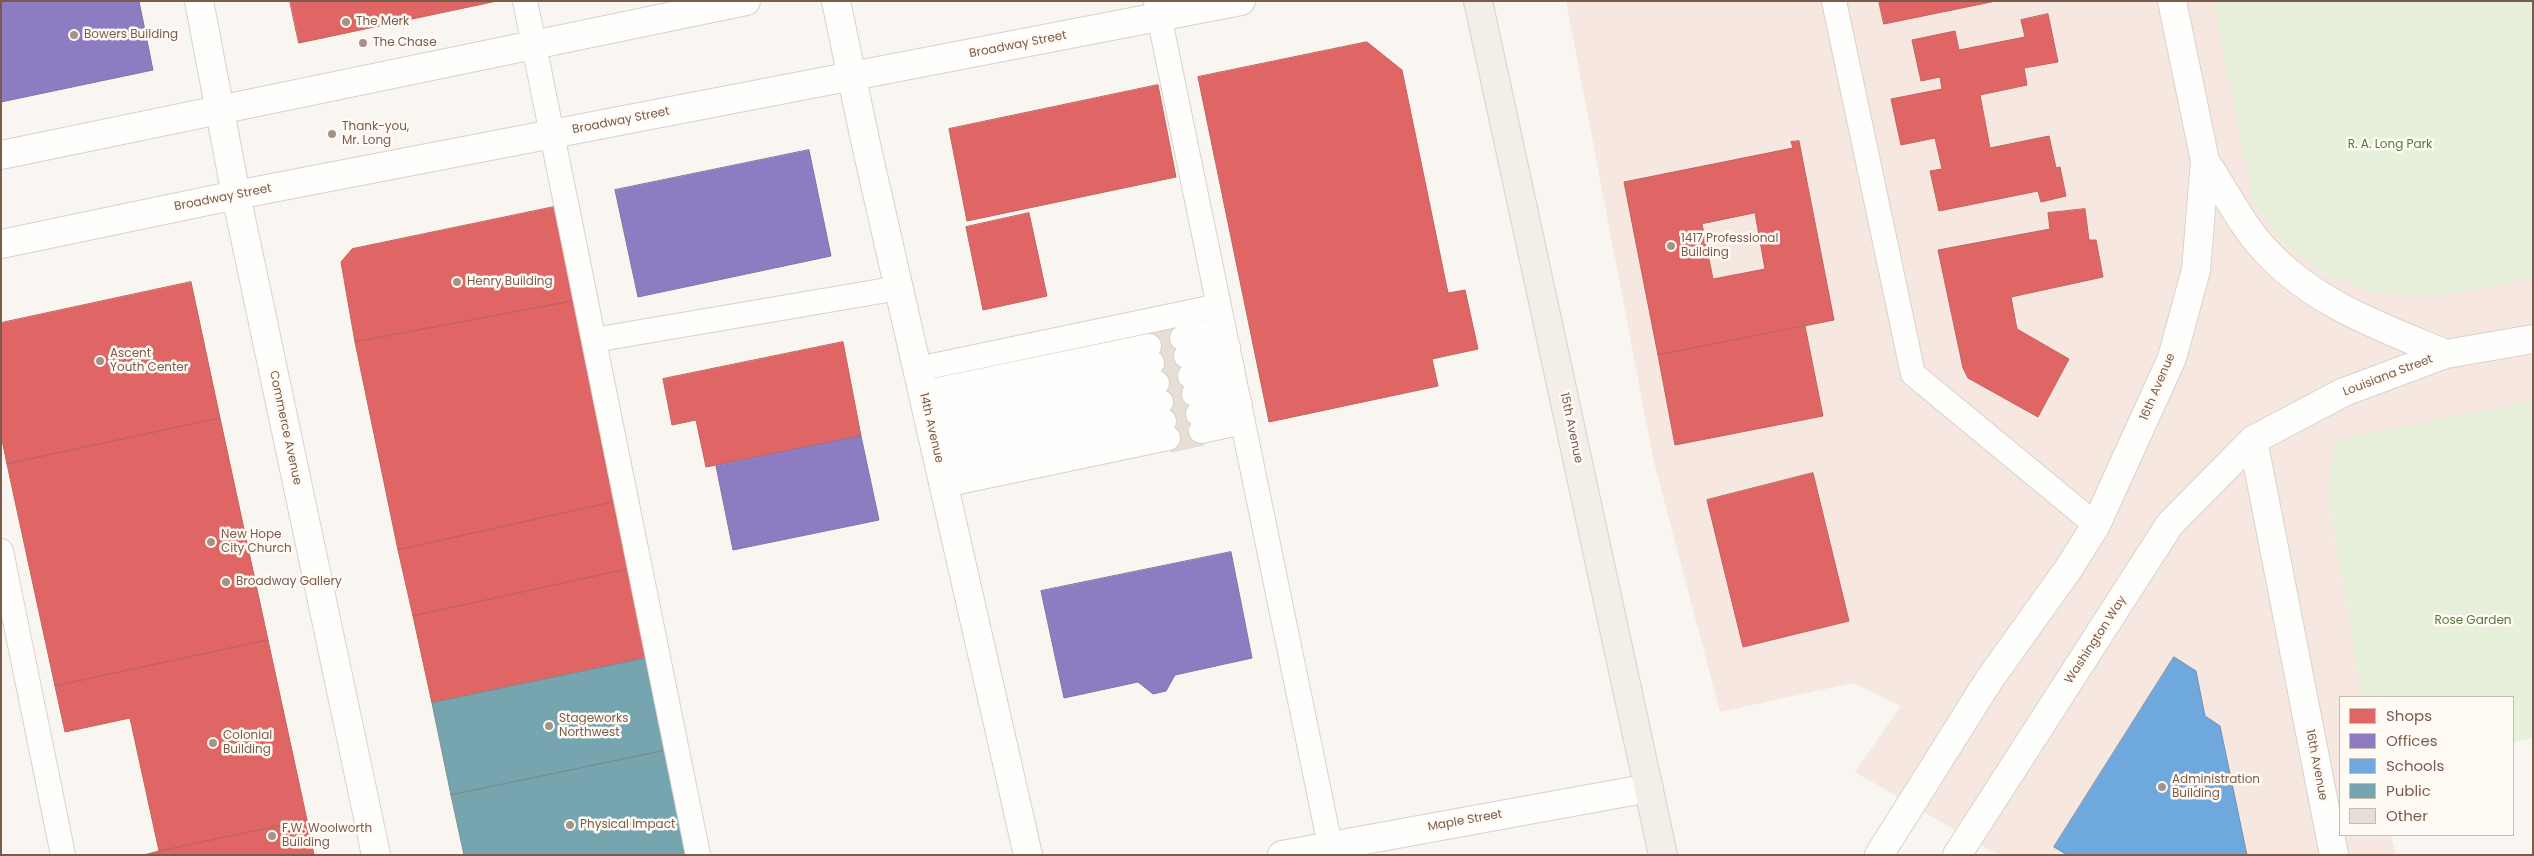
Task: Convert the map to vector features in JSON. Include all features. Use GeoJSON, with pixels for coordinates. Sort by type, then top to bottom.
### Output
{"type":"FeatureCollection","features":[{"type":"Feature","properties":{"kind":"main road","name":"15th Avenue"},"geometry":{"type":"LineString","coordinates":[[1478,1],[1663,855]]}},
{"type":"Feature","properties":{"kind":"street","name":"Commerce Avenue"},"geometry":{"type":"LineString","coordinates":[[199,1],[236,195],[376,855]]}},
{"type":"Feature","properties":{"kind":"street"},"geometry":{"type":"LineString","coordinates":[[1,155],[746,1]]}},
{"type":"Feature","properties":{"kind":"street"},"geometry":{"type":"LineString","coordinates":[[836,1],[1028,855]]}},
{"type":"Feature","properties":{"kind":"street","name":"Broadway Street"},"geometry":{"type":"LineString","coordinates":[[1,244],[236,195],[852,77],[1158,9],[1241,1]]}},
{"type":"Feature","properties":{"kind":"street","name":"16th Avenue"},"geometry":{"type":"LineString","coordinates":[[1879,855],[1989,680],[2069,568],[2096,525],[2172,358],[2196,270],[2205,161],[2172,1]]}},
{"type":"Feature","properties":{"kind":"street","name":"16th Avenue"},"geometry":{"type":"LineString","coordinates":[[2205,161],[2264,249],[2292,276],[2343,310],[2446,354]]}},
{"type":"Feature","properties":{"kind":"street","name":"Louisiana Street"},"geometry":{"type":"LineString","coordinates":[[2253,440],[2344,392],[2446,354],[2533,339]]}},
{"type":"Feature","properties":{"kind":"street","name":"16th Avenue"},"geometry":{"type":"LineString","coordinates":[[2253,440],[2334,855]]}},
{"type":"Feature","properties":{"kind":"street","name":"Washington Way"},"geometry":{"type":"LineString","coordinates":[[1957,855],[2170,524],[2253,440]]}},
{"type":"Feature","properties":{"kind":"street","name":"Maple Street"},"geometry":{"type":"LineString","coordinates":[[1282,855],[1331,850],[1649,788]]}},
{"type":"Feature","properties":{"kind":"lane"},"geometry":{"type":"LineString","coordinates":[[525,1],[698,855]]}},
{"type":"Feature","properties":{"kind":"lane"},"geometry":{"type":"LineString","coordinates":[[1834,1],[1913,374],[2096,525]]}},
{"type":"Feature","properties":{"kind":"lane"},"geometry":{"type":"LineString","coordinates":[[1158,9],[1331,850]]}},
{"type":"Feature","properties":{"kind":"lane"},"geometry":{"type":"LineString","coordinates":[[594,340],[899,288]]}},
{"type":"Feature","properties":{"kind":"lane"},"geometry":{"type":"LineString","coordinates":[[932,429],[1219,306]]}},
{"type":"Feature","properties":{"kind":"lane"},"geometry":{"type":"LineString","coordinates":[[1192,385],[1234,376]]}},
{"type":"Feature","properties":{"kind":"lane"},"geometry":{"type":"LineString","coordinates":[[1192,385],[1234,376]]}},
{"type":"Feature","properties":{"kind":"lane"},"geometry":{"type":"LineString","coordinates":[[1192,385],[1234,376]]}},
{"type":"Feature","properties":{"kind":"lane"},"geometry":{"type":"LineString","coordinates":[[932,429],[1158,392]]}},
{"type":"Feature","properties":{"kind":"lane"},"geometry":{"type":"LineString","coordinates":[[932,429],[1158,392]]}},
{"type":"Feature","properties":{"kind":"lane"},"geometry":{"type":"LineString","coordinates":[[932,429],[1158,392]]}},
{"type":"Feature","properties":{"kind":"lane"},"geometry":{"type":"LineString","coordinates":[[1,551],[63,855]]}},
{"type":"Feature","properties":{"kind":"shaded area"},"geometry":{"type":"Polygon","coordinates":[[[1566,1],[2533,1],[2533,401],[2334,441],[2328,498],[2362,696],[2339,696],[2339,836],[2391,836],[2396,855],[1998,855],[1855,772],[1901,706],[1853,683],[1720,712],[1653,458],[1566,1]]]}},
{"type":"Feature","properties":{"kind":"green space","name":"R. A. Long Park"},"geometry":{"type":"Polygon","coordinates":[[[2213,1],[2533,1],[2533,279],[2427,297],[2375,293],[2326,275],[2285,245],[2254,203],[2213,1]]]}},
{"type":"Feature","properties":{"kind":"green space","name":"Rose Garden"},"geometry":{"type":"Polygon","coordinates":[[[2533,401],[2533,738],[2514,742],[2514,696],[2362,696],[2328,498],[2334,440],[2533,401]]]}},
{"type":"Feature","properties":{"kind":"building: Shops","name":"The Merk"},"geometry":{"type":"Polygon","coordinates":[[[290,1],[497,1],[299,43],[290,1]]]}},
{"type":"Feature","properties":{"kind":"building: Shops"},"geometry":{"type":"Polygon","coordinates":[[[1879,1],[1996,1],[1884,24],[1879,1]]]}},
{"type":"Feature","properties":{"kind":"building: Shops"},"geometry":{"type":"Polygon","coordinates":[[[2048,14],[2058,62],[2024,68],[2027,85],[1980,95],[1990,148],[2049,136],[2056,168],[2060,167],[2066,196],[2041,202],[2038,191],[1939,211],[1930,171],[1942,169],[1935,138],[1901,145],[1891,99],[1942,89],[1940,77],[1921,81],[1912,40],[1955,31],[1959,50],[2025,37],[2021,20],[2048,14]]]}},
{"type":"Feature","properties":{"kind":"building: Shops"},"geometry":{"type":"Polygon","coordinates":[[[1367,42],[1402,70],[1448,293],[1465,290],[1478,349],[1432,359],[1438,386],[1269,422],[1198,77],[1367,42]]]}},
{"type":"Feature","properties":{"kind":"building: Shops"},"geometry":{"type":"Polygon","coordinates":[[[1158,85],[1176,177],[967,221],[949,129],[1158,85]]]}},
{"type":"Feature","properties":{"kind":"building: Shops","name":"1417 Professional Building"},"geometry":{"type":"Polygon","coordinates":[[[1799,141],[1834,320],[1658,355],[1624,182],[1793,148],[1791,142],[1799,141]],[[1755,213],[1702,224],[1713,279],[1765,269],[1755,213]]]}},
{"type":"Feature","properties":{"kind":"building: Shops","name":"Henry Building"},"geometry":{"type":"Polygon","coordinates":[[[554,207],[573,301],[355,342],[341,262],[352,249],[554,207]]]}},
{"type":"Feature","properties":{"kind":"building: Shops"},"geometry":{"type":"Polygon","coordinates":[[[2085,209],[2089,240],[2096,240],[2103,277],[2011,297],[2017,329],[2069,359],[2038,417],[1968,378],[1963,368],[1938,250],[2050,229],[2048,213],[2085,209]]]}},
{"type":"Feature","properties":{"kind":"building: Shops"},"geometry":{"type":"Polygon","coordinates":[[[1029,213],[1047,296],[983,310],[966,227],[1029,213]]]}},
{"type":"Feature","properties":{"kind":"building: Shops"},"geometry":{"type":"Polygon","coordinates":[[[191,282],[220,418],[7,464],[1,435],[1,323],[191,282]]]}},
{"type":"Feature","properties":{"kind":"building: Shops"},"geometry":{"type":"Polygon","coordinates":[[[573,301],[613,502],[398,550],[355,342],[573,301]]]}},
{"type":"Feature","properties":{"kind":"building: Shops"},"geometry":{"type":"Polygon","coordinates":[[[1805,326],[1823,416],[1675,445],[1658,355],[1805,326]]]}},
{"type":"Feature","properties":{"kind":"building: Shops"},"geometry":{"type":"Polygon","coordinates":[[[843,342],[861,436],[706,467],[696,420],[672,425],[663,379],[843,342]]]}},
{"type":"Feature","properties":{"kind":"building: Shops"},"geometry":{"type":"Polygon","coordinates":[[[220,418],[268,640],[55,686],[7,464],[220,418]]]}},
{"type":"Feature","properties":{"kind":"building: Shops"},"geometry":{"type":"Polygon","coordinates":[[[1813,473],[1849,621],[1743,647],[1707,500],[1813,473]]]}},
{"type":"Feature","properties":{"kind":"building: Shops"},"geometry":{"type":"Polygon","coordinates":[[[613,502],[628,569],[413,616],[398,550],[613,502]]]}},
{"type":"Feature","properties":{"kind":"building: Shops"},"geometry":{"type":"Polygon","coordinates":[[[628,569],[647,658],[432,703],[413,616],[628,569]]]}},
{"type":"Feature","properties":{"kind":"building: Shops","name":"Colonial Building"},"geometry":{"type":"Polygon","coordinates":[[[268,640],[307,820],[159,851],[130,718],[65,732],[55,686],[268,640]]]}},
{"type":"Feature","properties":{"kind":"building: Shops","name":"F.W. Woolworth Building"},"geometry":{"type":"Polygon","coordinates":[[[307,820],[314,855],[144,855],[159,851],[307,820]]]}},
{"type":"Feature","properties":{"kind":"building: Offices","name":"Bowers Building"},"geometry":{"type":"Polygon","coordinates":[[[1,1],[139,1],[153,70],[1,102],[1,1]]]}},
{"type":"Feature","properties":{"kind":"building: Offices"},"geometry":{"type":"Polygon","coordinates":[[[809,150],[831,256],[638,297],[615,190],[809,150]]]}},
{"type":"Feature","properties":{"kind":"building: Offices"},"geometry":{"type":"Polygon","coordinates":[[[861,436],[879,520],[733,550],[716,466],[861,436]]]}},
{"type":"Feature","properties":{"kind":"building: Offices"},"geometry":{"type":"Polygon","coordinates":[[[1231,552],[1252,658],[1175,675],[1166,691],[1153,694],[1138,682],[1064,698],[1041,591],[1231,552]]]}},
{"type":"Feature","properties":{"kind":"building: Schools","name":"Administration Building"},"geometry":{"type":"Polygon","coordinates":[[[2174,657],[2196,671],[2205,716],[2220,726],[2247,855],[2067,855],[2054,847],[2174,657]]]}},
{"type":"Feature","properties":{"kind":"building: Public","name":"Stageworks Northwest"},"geometry":{"type":"Polygon","coordinates":[[[647,658],[667,750],[451,795],[432,703],[647,658]]]}},
{"type":"Feature","properties":{"kind":"building: Public","name":"Physical Impact"},"geometry":{"type":"Polygon","coordinates":[[[667,750],[688,855],[464,855],[451,795],[667,750]]]}},
{"type":"Feature","properties":{"kind":"building: Other"},"geometry":{"type":"Polygon","coordinates":[[[1180,328],[1204,445],[1171,452],[1147,335],[1180,328]]]}},
{"type":"Feature","properties":{"kind":"place","name":"The Merk"},"geometry":{"type":"Point","coordinates":[346,22]}},
{"type":"Feature","properties":{"kind":"place","name":"Bowers Building"},"geometry":{"type":"Point","coordinates":[74,35]}},
{"type":"Feature","properties":{"kind":"place","name":"The Chase"},"geometry":{"type":"Point","coordinates":[363,43]}},
{"type":"Feature","properties":{"kind":"place","name":"Thank-you, Mr. Long"},"geometry":{"type":"Point","coordinates":[332,134]}},
{"type":"Feature","properties":{"kind":"place","name":"1417 Professional Building"},"geometry":{"type":"Point","coordinates":[1671,246]}},
{"type":"Feature","properties":{"kind":"place","name":"Henry Building"},"geometry":{"type":"Point","coordinates":[457,282]}},
{"type":"Feature","properties":{"kind":"place","name":"Ascent Youth Center"},"geometry":{"type":"Point","coordinates":[100,361]}},
{"type":"Feature","properties":{"kind":"place","name":"New Hope City Church"},"geometry":{"type":"Point","coordinates":[211,542]}},
{"type":"Feature","properties":{"kind":"place","name":"Broadway Gallery"},"geometry":{"type":"Point","coordinates":[226,582]}},
{"type":"Feature","properties":{"kind":"place","name":"Stageworks Northwest"},"geometry":{"type":"Point","coordinates":[549,726]}},
{"type":"Feature","properties":{"kind":"place","name":"Colonial Building"},"geometry":{"type":"Point","coordinates":[213,743]}},
{"type":"Feature","properties":{"kind":"place","name":"Administration Building"},"geometry":{"type":"Point","coordinates":[2162,787]}},
{"type":"Feature","properties":{"kind":"place","name":"Physical Impact"},"geometry":{"type":"Point","coordinates":[570,825]}},
{"type":"Feature","properties":{"kind":"place","name":"F.W. Woolworth Building"},"geometry":{"type":"Point","coordinates":[272,836]}}]}
